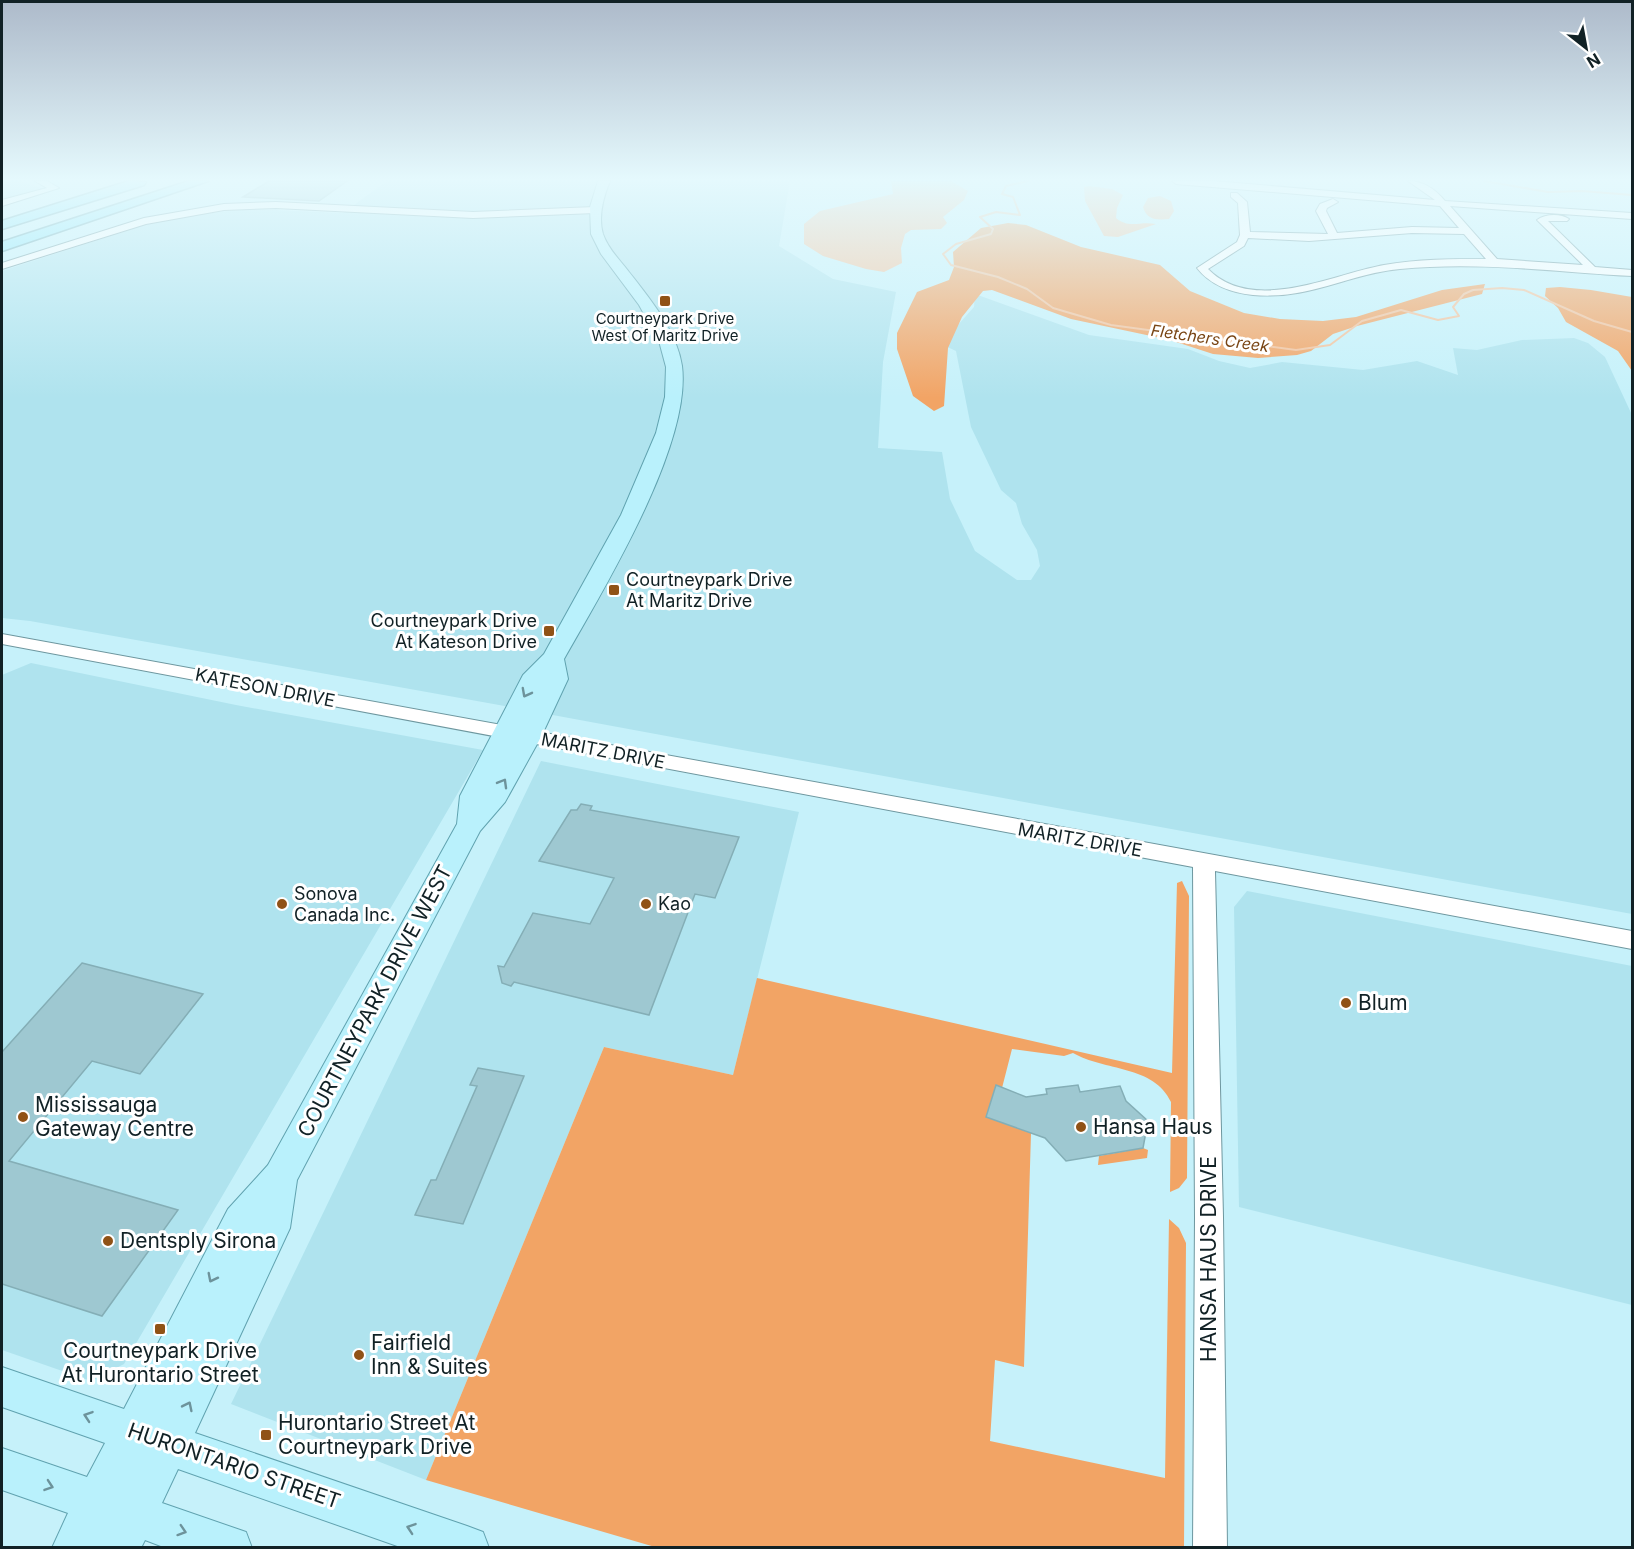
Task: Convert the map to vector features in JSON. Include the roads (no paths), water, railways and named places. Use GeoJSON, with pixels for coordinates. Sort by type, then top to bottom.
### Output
{"type":"FeatureCollection","features":[{"type":"Feature","properties":{"kind":"main road","name":"COURTNEYPARK DRIVE WEST"},"geometry":{"type":"LineString","coordinates":[[74,1548],[116,1521],[152,1437],[272,1228],[280,1177],[470,824],[496,795],[517,735],[556,679],[553,659],[638,501],[665,436],[672,406],[675,368],[664,335],[645,302],[606,253]]}},
{"type":"Feature","properties":{"kind":"main road","name":"HURONTARIO STREET"},"geometry":{"type":"LineString","coordinates":[[2,1387],[152,1437],[467,1548]]}},
{"type":"Feature","properties":{"kind":"main road"},"geometry":{"type":"LineString","coordinates":[[2,1469],[116,1521],[230,1548]]}},
{"type":"Feature","properties":{"kind":"street"},"geometry":{"type":"LineString","coordinates":[[2,266],[42,253]]}},
{"type":"Feature","properties":{"kind":"street"},"geometry":{"type":"LineString","coordinates":[[1226,253],[1202,268],[1205,273],[1223,283],[1246,291],[1287,291],[1322,286],[1365,271],[1458,260],[1492,260],[1632,273]]}},
{"type":"Feature","properties":{"kind":"street"},"geometry":{"type":"LineString","coordinates":[[1486,253],[1492,260]]}},
{"type":"Feature","properties":{"kind":"street"},"geometry":{"type":"LineString","coordinates":[[1576,253],[1592,270]]}},
{"type":"Feature","properties":{"kind":"street","name":"KATESON DRIVE"},"geometry":{"type":"LineString","coordinates":[[4,642],[517,735]]}},
{"type":"Feature","properties":{"kind":"street","name":"MARITZ DRIVE"},"geometry":{"type":"LineString","coordinates":[[517,735],[1632,940]]}},
{"type":"Feature","properties":{"kind":"street","name":"HANSA HAUS DRIVE"},"geometry":{"type":"LineString","coordinates":[[1204,862],[1209,1217],[1210,1548]]}},
{"type":"Feature","properties":{"kind":"waterway","name":"Fletchers Creek"},"geometry":{"type":"LineString","coordinates":[[944,253],[951,265],[998,277],[1027,289],[1053,308],[1111,325],[1296,350],[1330,345],[1362,321],[1401,310],[1438,320],[1459,316],[1453,307],[1464,294],[1473,290],[1502,288],[1524,290],[1594,321],[1632,332]]}},
{"type":"Feature","properties":{"kind":"place","name":"Courtneypark Drive West Of Maritz Drive"},"geometry":{"type":"Point","coordinates":[665,301]}},
{"type":"Feature","properties":{"kind":"place","name":"Courtneypark Drive At Maritz Drive"},"geometry":{"type":"Point","coordinates":[614,590]}},
{"type":"Feature","properties":{"kind":"place","name":"Courtneypark Drive At Kateson Drive"},"geometry":{"type":"Point","coordinates":[549,631]}},
{"type":"Feature","properties":{"kind":"place","name":"Sonova Canada Inc."},"geometry":{"type":"Point","coordinates":[282,904]}},
{"type":"Feature","properties":{"kind":"place","name":"Kao"},"geometry":{"type":"Point","coordinates":[646,904]}},
{"type":"Feature","properties":{"kind":"place","name":"Blum"},"geometry":{"type":"Point","coordinates":[1346,1003]}},
{"type":"Feature","properties":{"kind":"place","name":"Mississauga Gateway Centre"},"geometry":{"type":"Point","coordinates":[23,1117]}},
{"type":"Feature","properties":{"kind":"place","name":"Hansa Haus"},"geometry":{"type":"Point","coordinates":[1081,1127]}},
{"type":"Feature","properties":{"kind":"place","name":"Dentsply Sirona"},"geometry":{"type":"Point","coordinates":[108,1241]}},
{"type":"Feature","properties":{"kind":"place","name":"Courtneypark Drive At Hurontario Street"},"geometry":{"type":"Point","coordinates":[160,1329]}},
{"type":"Feature","properties":{"kind":"place","name":"Fairfield Inn & Suites"},"geometry":{"type":"Point","coordinates":[359,1355]}},
{"type":"Feature","properties":{"kind":"place","name":"Hurontario Street At Courtneypark Drive"},"geometry":{"type":"Point","coordinates":[266,1435]}}]}
